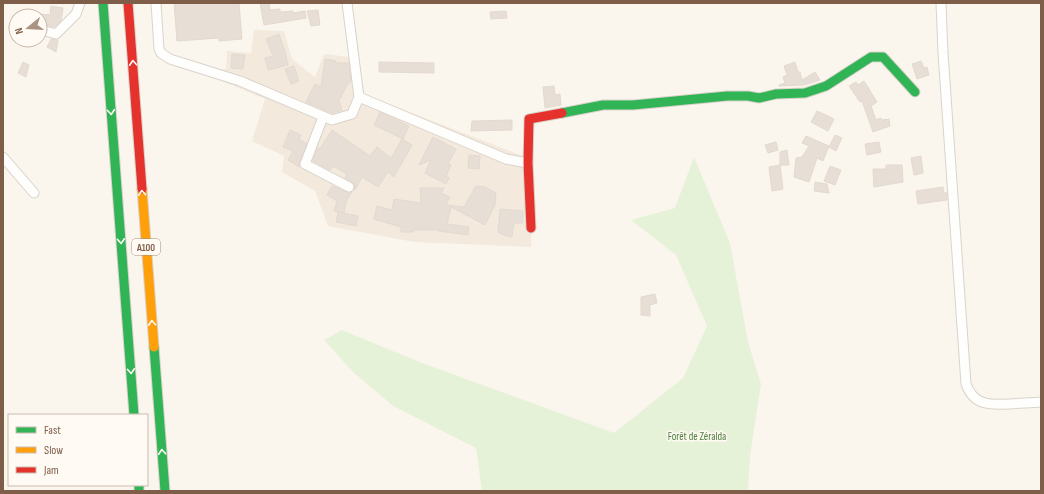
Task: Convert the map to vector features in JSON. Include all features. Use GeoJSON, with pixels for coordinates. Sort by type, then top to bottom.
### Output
{"type":"FeatureCollection","features":[{"type":"Feature","properties":{"kind":"main road","name":"A100"},"geometry":{"type":"LineString","coordinates":[[103,3],[134,414]]}},
{"type":"Feature","properties":{"kind":"main road","name":"A100"},"geometry":{"type":"LineString","coordinates":[[128,3],[165,491]]}},
{"type":"Feature","properties":{"kind":"main road"},"geometry":{"type":"LineString","coordinates":[[531,228],[532,207],[528,163],[529,119],[603,105],[633,105],[727,96],[748,96],[759,98],[776,94],[805,92],[826,86],[871,57],[883,57],[915,92]]}},
{"type":"Feature","properties":{"kind":"street"},"geometry":{"type":"LineString","coordinates":[[48,31],[56,34],[76,14],[80,3]]}},
{"type":"Feature","properties":{"kind":"street"},"geometry":{"type":"LineString","coordinates":[[156,3],[160,49],[161,53],[170,59],[240,82],[332,120],[352,114],[359,97],[346,3]]}},
{"type":"Feature","properties":{"kind":"street"},"geometry":{"type":"LineString","coordinates":[[941,3],[966,384],[971,394],[984,404],[995,405],[1041,402]]}},
{"type":"Feature","properties":{"kind":"street"},"geometry":{"type":"LineString","coordinates":[[359,97],[506,159],[528,163]]}},
{"type":"Feature","properties":{"kind":"street"},"geometry":{"type":"LineString","coordinates":[[323,117],[305,164],[349,188]]}},
{"type":"Feature","properties":{"kind":"street"},"geometry":{"type":"LineString","coordinates":[[3,157],[34,192]]}},
{"type":"Feature","properties":{"kind":"shaded area"},"geometry":{"type":"Polygon","coordinates":[[[254,30],[284,31],[292,59],[315,77],[324,54],[359,58],[363,94],[533,160],[531,247],[414,242],[328,226],[315,191],[282,172],[284,156],[252,141],[265,99],[217,79],[219,69],[226,69],[227,51],[251,53],[254,30]]]}},
{"type":"Feature","properties":{"kind":"green space","name":"Forêt de Zéralda"},"geometry":{"type":"Polygon","coordinates":[[[694,157],[730,243],[748,342],[761,384],[750,456],[748,491],[482,491],[476,448],[393,406],[353,372],[324,340],[342,330],[422,363],[614,433],[683,378],[707,326],[676,255],[631,220],[675,208],[694,157]]]}},
{"type":"Feature","properties":{"kind":"building"},"geometry":{"type":"Polygon","coordinates":[[[174,3],[239,3],[242,39],[219,41],[219,38],[177,41],[174,3]]]}},
{"type":"Feature","properties":{"kind":"building"},"geometry":{"type":"Polygon","coordinates":[[[260,3],[269,3],[270,10],[280,9],[280,12],[293,11],[293,13],[305,11],[306,18],[264,25],[260,3]]]}},
{"type":"Feature","properties":{"kind":"building"},"geometry":{"type":"Polygon","coordinates":[[[51,6],[63,8],[61,21],[54,27],[48,26],[48,15],[50,15],[51,6]]]}},
{"type":"Feature","properties":{"kind":"building"},"geometry":{"type":"Polygon","coordinates":[[[318,10],[320,25],[311,26],[307,11],[318,10]]]}},
{"type":"Feature","properties":{"kind":"building"},"geometry":{"type":"Polygon","coordinates":[[[506,11],[507,18],[491,19],[490,12],[506,11]]]}},
{"type":"Feature","properties":{"kind":"building"},"geometry":{"type":"Polygon","coordinates":[[[279,34],[288,65],[268,70],[265,58],[273,56],[266,39],[279,34]]]}},
{"type":"Feature","properties":{"kind":"building"},"geometry":{"type":"Polygon","coordinates":[[[51,39],[58,40],[56,52],[48,48],[51,39]]]}},
{"type":"Feature","properties":{"kind":"building"},"geometry":{"type":"Polygon","coordinates":[[[232,54],[245,55],[243,69],[231,68],[232,54]]]}},
{"type":"Feature","properties":{"kind":"building"},"geometry":{"type":"Polygon","coordinates":[[[325,59],[336,61],[336,63],[349,63],[351,82],[348,83],[339,101],[342,110],[332,113],[306,102],[315,84],[321,87],[325,59]]]}},
{"type":"Feature","properties":{"kind":"building"},"geometry":{"type":"Polygon","coordinates":[[[921,61],[924,68],[927,67],[929,75],[917,79],[912,64],[921,61]]]}},
{"type":"Feature","properties":{"kind":"building"},"geometry":{"type":"Polygon","coordinates":[[[23,62],[29,65],[26,77],[18,73],[23,62]]]}},
{"type":"Feature","properties":{"kind":"building"},"geometry":{"type":"Polygon","coordinates":[[[379,62],[434,63],[434,73],[379,72],[379,62]]]}},
{"type":"Feature","properties":{"kind":"building"},"geometry":{"type":"Polygon","coordinates":[[[795,62],[802,80],[815,72],[820,80],[804,85],[779,86],[785,83],[783,77],[787,75],[784,66],[795,62]]]}},
{"type":"Feature","properties":{"kind":"building"},"geometry":{"type":"Polygon","coordinates":[[[294,66],[299,81],[291,84],[285,69],[294,66]]]}},
{"type":"Feature","properties":{"kind":"building"},"geometry":{"type":"Polygon","coordinates":[[[864,81],[877,102],[871,106],[876,120],[881,118],[882,120],[889,119],[890,126],[873,132],[862,101],[860,102],[849,86],[856,82],[858,85],[864,81]]]}},
{"type":"Feature","properties":{"kind":"building"},"geometry":{"type":"Polygon","coordinates":[[[554,86],[555,95],[560,94],[561,105],[545,108],[543,87],[554,86]]]}},
{"type":"Feature","properties":{"kind":"building"},"geometry":{"type":"Polygon","coordinates":[[[817,111],[834,119],[828,131],[811,122],[817,111]]]}},
{"type":"Feature","properties":{"kind":"building"},"geometry":{"type":"Polygon","coordinates":[[[380,112],[409,126],[403,139],[374,125],[380,112]]]}},
{"type":"Feature","properties":{"kind":"building"},"geometry":{"type":"Polygon","coordinates":[[[512,120],[512,130],[471,131],[472,121],[512,120]]]}},
{"type":"Feature","properties":{"kind":"building"},"geometry":{"type":"Polygon","coordinates":[[[290,130],[301,135],[299,140],[307,143],[299,162],[299,167],[288,160],[293,151],[283,147],[290,130]]]}},
{"type":"Feature","properties":{"kind":"building"},"geometry":{"type":"Polygon","coordinates":[[[332,130],[370,156],[377,147],[391,158],[402,139],[412,145],[394,177],[388,172],[378,187],[362,177],[355,190],[354,183],[345,178],[347,174],[333,166],[330,170],[313,161],[318,148],[320,149],[332,130]]]}},
{"type":"Feature","properties":{"kind":"building"},"geometry":{"type":"Polygon","coordinates":[[[835,135],[842,138],[836,151],[829,147],[835,135]]]}},
{"type":"Feature","properties":{"kind":"building"},"geometry":{"type":"Polygon","coordinates":[[[806,136],[829,146],[823,161],[817,158],[809,182],[794,177],[796,158],[802,157],[809,146],[802,143],[806,136]]]}},
{"type":"Feature","properties":{"kind":"building"},"geometry":{"type":"Polygon","coordinates":[[[433,137],[456,149],[448,164],[451,165],[446,176],[449,178],[446,184],[425,173],[431,160],[419,165],[433,137]]]}},
{"type":"Feature","properties":{"kind":"building"},"geometry":{"type":"Polygon","coordinates":[[[776,142],[778,150],[768,153],[765,145],[776,142]]]}},
{"type":"Feature","properties":{"kind":"building"},"geometry":{"type":"Polygon","coordinates":[[[879,142],[881,152],[867,155],[865,144],[879,142]]]}},
{"type":"Feature","properties":{"kind":"building"},"geometry":{"type":"Polygon","coordinates":[[[787,150],[789,165],[780,165],[780,152],[787,150]]]}},
{"type":"Feature","properties":{"kind":"building"},"geometry":{"type":"Polygon","coordinates":[[[469,155],[480,156],[479,169],[468,168],[469,155]]]}},
{"type":"Feature","properties":{"kind":"building"},"geometry":{"type":"Polygon","coordinates":[[[921,156],[923,173],[914,175],[911,158],[921,156]]]}},
{"type":"Feature","properties":{"kind":"building"},"geometry":{"type":"Polygon","coordinates":[[[780,165],[783,189],[772,191],[769,167],[780,165]]]}},
{"type":"Feature","properties":{"kind":"building"},"geometry":{"type":"Polygon","coordinates":[[[886,165],[902,165],[903,182],[874,187],[873,169],[886,169],[886,165]]]}},
{"type":"Feature","properties":{"kind":"building"},"geometry":{"type":"Polygon","coordinates":[[[830,166],[841,170],[835,185],[824,181],[830,166]]]}},
{"type":"Feature","properties":{"kind":"building"},"geometry":{"type":"Polygon","coordinates":[[[815,182],[827,184],[829,193],[814,191],[815,182]]]}},
{"type":"Feature","properties":{"kind":"building"},"geometry":{"type":"Polygon","coordinates":[[[332,186],[347,192],[352,192],[346,202],[344,213],[334,211],[337,201],[327,195],[332,186]]]}},
{"type":"Feature","properties":{"kind":"building"},"geometry":{"type":"Polygon","coordinates":[[[476,186],[485,187],[496,193],[495,205],[485,225],[451,207],[447,224],[469,227],[468,235],[439,230],[414,230],[414,232],[401,232],[401,227],[374,219],[377,206],[392,210],[394,199],[421,203],[420,188],[444,188],[441,193],[450,197],[446,205],[464,207],[476,186]]]}},
{"type":"Feature","properties":{"kind":"building"},"geometry":{"type":"Polygon","coordinates":[[[943,187],[944,193],[947,193],[947,200],[918,204],[916,191],[943,187]]]}},
{"type":"Feature","properties":{"kind":"building"},"geometry":{"type":"Polygon","coordinates":[[[500,209],[523,211],[523,223],[514,223],[512,237],[498,232],[500,209]]]}},
{"type":"Feature","properties":{"kind":"building"},"geometry":{"type":"Polygon","coordinates":[[[338,212],[358,216],[356,226],[336,222],[338,212]]]}},
{"type":"Feature","properties":{"kind":"building"},"geometry":{"type":"Polygon","coordinates":[[[655,294],[657,303],[650,305],[650,316],[641,315],[641,297],[655,294]]]}},
{"type":"Feature","properties":{"kind":"traffic: fast"},"geometry":{"type":"LineString","coordinates":[[103,3],[134,414]]}},
{"type":"Feature","properties":{"kind":"traffic: fast"},"geometry":{"type":"LineString","coordinates":[[562,113],[603,105],[633,105],[727,96],[748,96],[759,98],[776,94],[805,93],[826,86],[871,57],[883,57],[915,92]]}},
{"type":"Feature","properties":{"kind":"traffic: fast"},"geometry":{"type":"LineString","coordinates":[[154,347],[165,491]]}},
{"type":"Feature","properties":{"kind":"traffic: fast"},"geometry":{"type":"LineString","coordinates":[[139,486],[139,491]]}},
{"type":"Feature","properties":{"kind":"traffic: slow"},"geometry":{"type":"LineString","coordinates":[[142,189],[154,347]]}},
{"type":"Feature","properties":{"kind":"traffic: jam"},"geometry":{"type":"LineString","coordinates":[[128,3],[142,189]]}},
{"type":"Feature","properties":{"kind":"traffic: jam"},"geometry":{"type":"LineString","coordinates":[[531,228],[528,163],[529,119],[562,113]]}}]}
